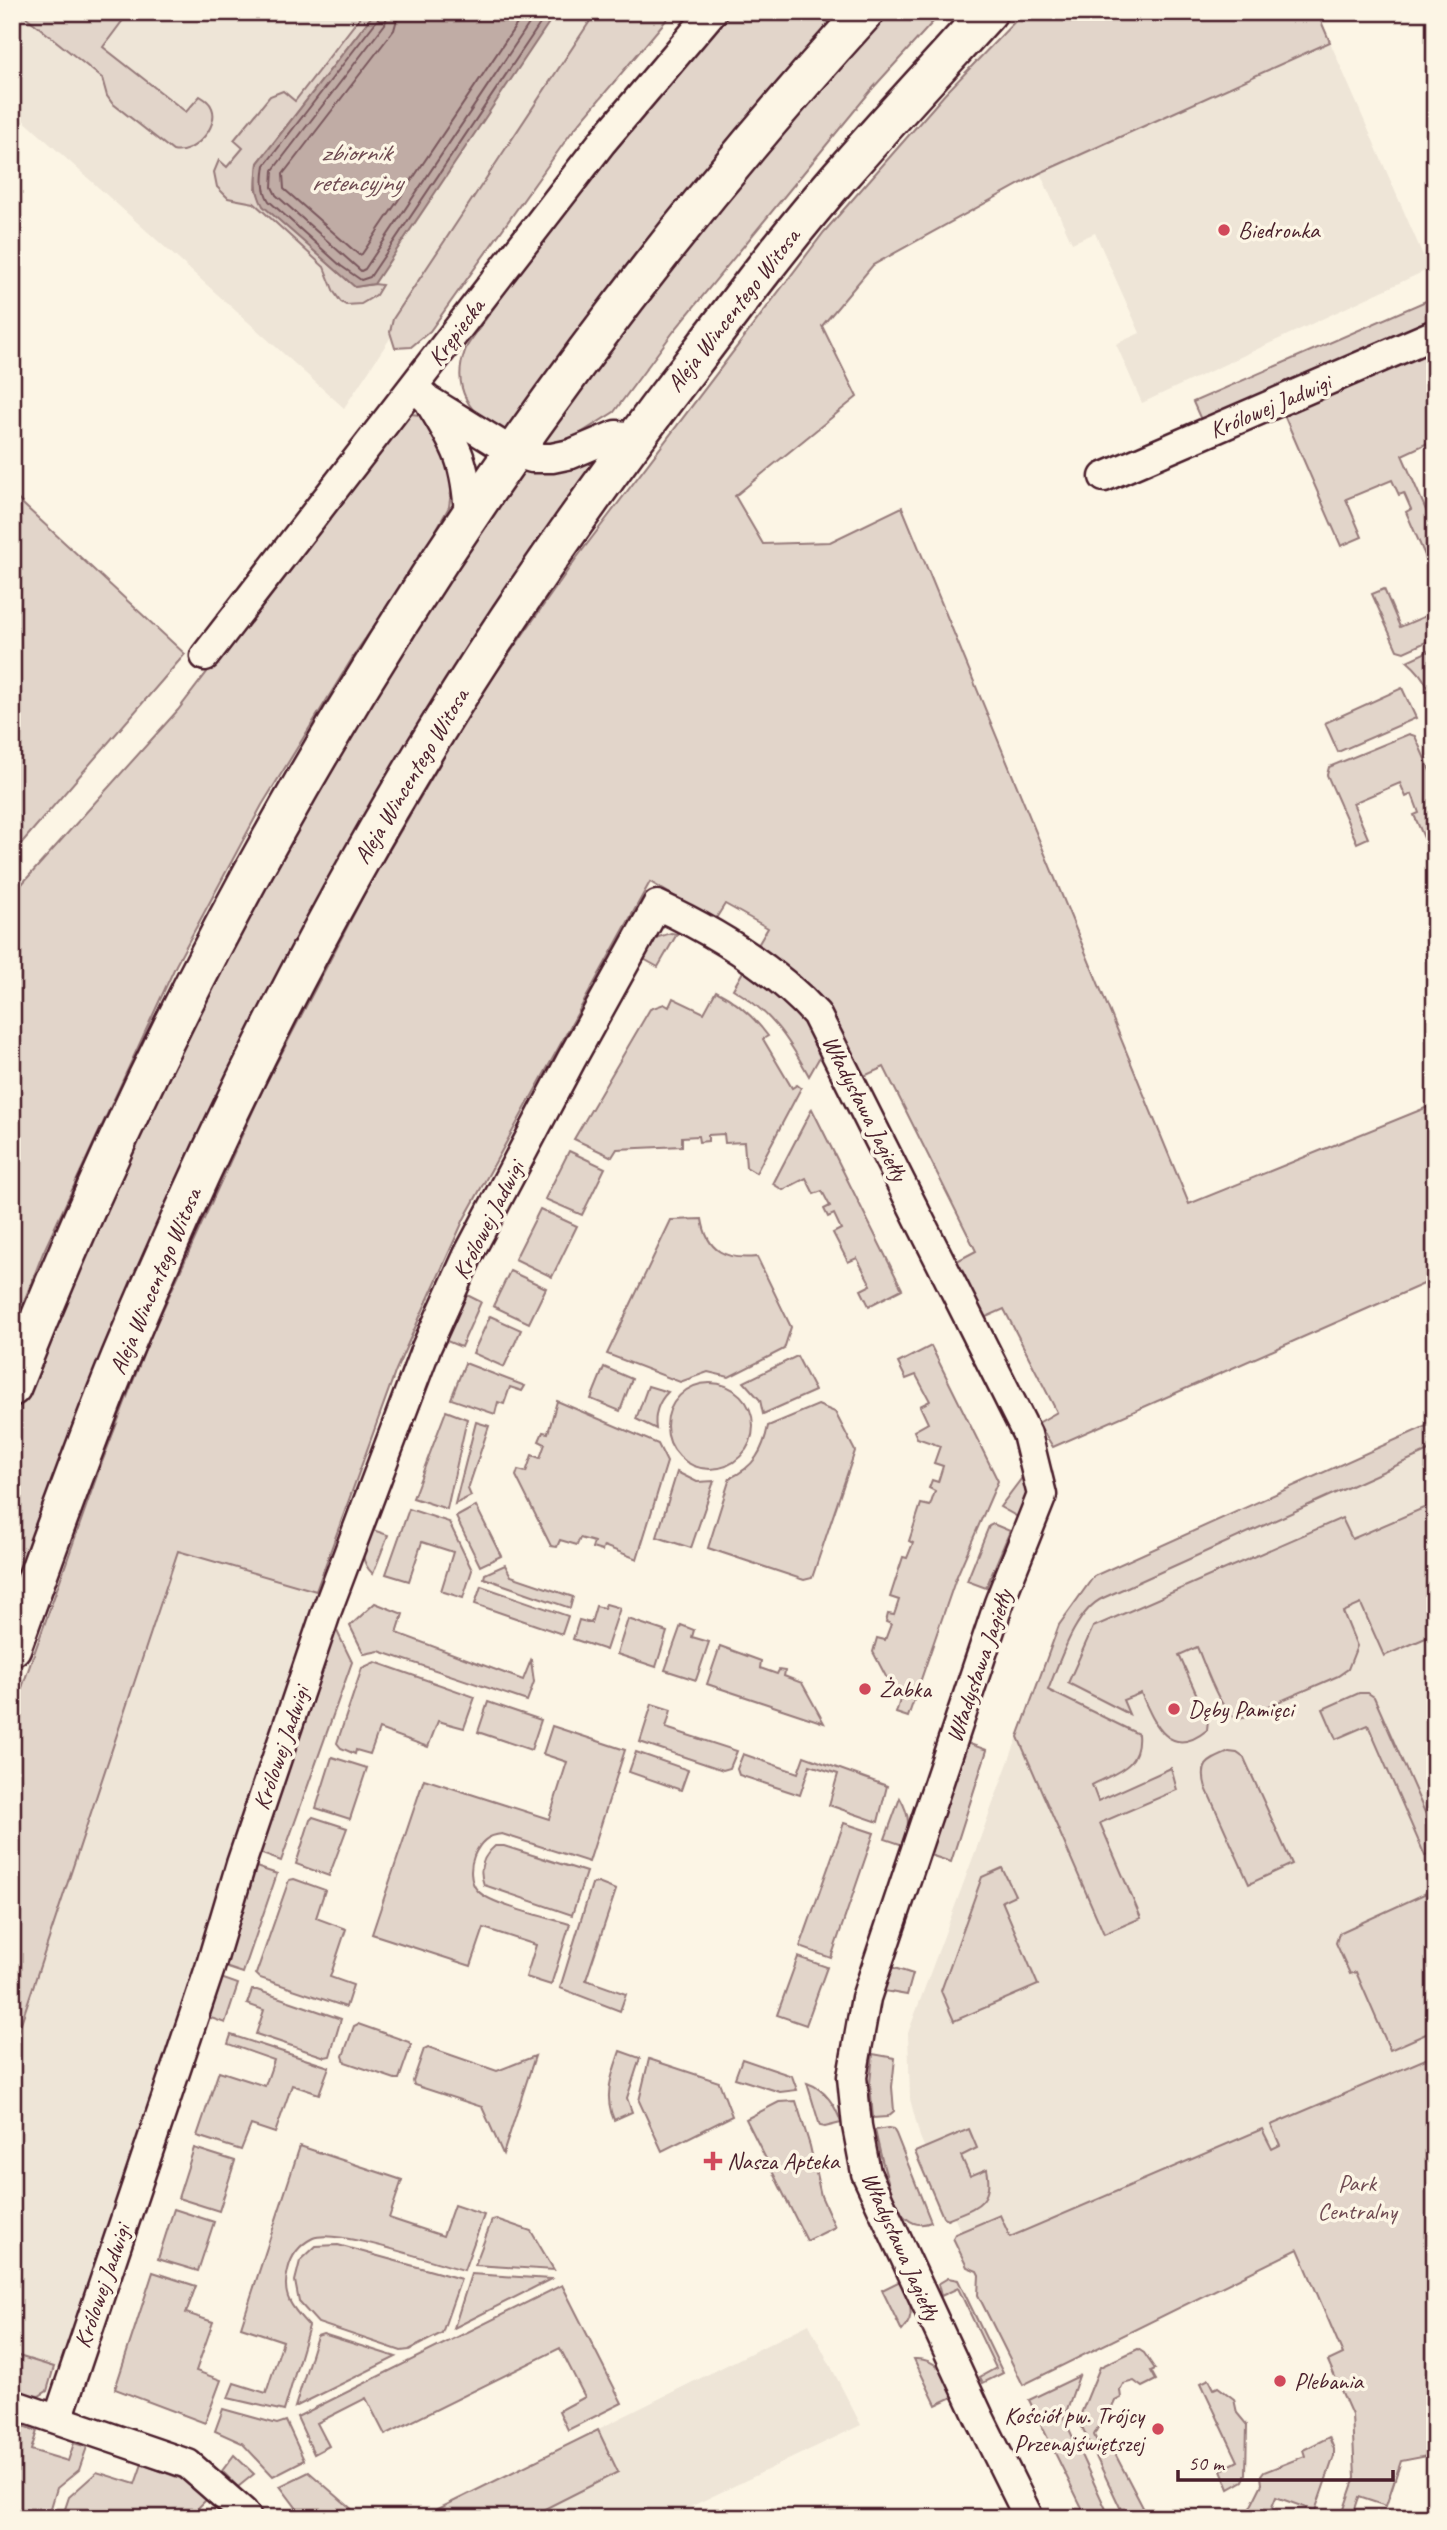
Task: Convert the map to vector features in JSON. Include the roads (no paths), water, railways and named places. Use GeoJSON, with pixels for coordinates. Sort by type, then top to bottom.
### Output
{"type":"FeatureCollection","features":[{"type":"Feature","properties":{"kind":"main road"},"geometry":{"type":"LineString","coordinates":[[12,1387],[84,1212],[206,956],[349,701],[469,515],[605,324],[693,212],[865,12]]}},
{"type":"Feature","properties":{"kind":"main road","name":"Aleja Wincentego Witosa"},"geometry":{"type":"LineString","coordinates":[[12,1647],[119,1361],[191,1194],[288,995],[374,836],[436,731],[538,575],[636,437],[740,300],[837,179],[988,12]]}},
{"type":"Feature","properties":{"kind":"street","name":"Krępiecka"},"geometry":{"type":"LineString","coordinates":[[205,656],[421,393],[602,142],[712,12]]}},
{"type":"Feature","properties":{"kind":"street","name":"Królowej Jadwigi"},"geometry":{"type":"LineString","coordinates":[[1104,477],[1435,334]]}},
{"type":"Feature","properties":{"kind":"street"},"geometry":{"type":"LineString","coordinates":[[421,393],[512,452],[532,457],[552,458],[571,454],[616,435],[636,437]]}},
{"type":"Feature","properties":{"kind":"street"},"geometry":{"type":"LineString","coordinates":[[421,393],[456,445],[467,486],[469,515]]}},
{"type":"Feature","properties":{"kind":"street","name":"Królowej Jadwigi"},"geometry":{"type":"LineString","coordinates":[[58,2419],[327,1610],[426,1348],[475,1243],[571,1060],[657,905]]}},
{"type":"Feature","properties":{"kind":"street","name":"Władysława Jagiełły"},"geometry":{"type":"LineString","coordinates":[[657,905],[738,948],[794,989],[816,1014],[1027,1434],[1042,1495],[999,1603],[866,1998],[852,2077],[857,2126],[866,2172],[1029,2518]]}},
{"type":"Feature","properties":{"kind":"street"},"geometry":{"type":"LineString","coordinates":[[12,2404],[188,2464],[247,2518]]}},
{"type":"Feature","properties":{"kind":"water","name":"zbiornik retencyjny"},"geometry":{"type":"Polygon","coordinates":[[[375,12],[556,12],[374,284],[355,287],[263,206],[257,190],[257,174],[258,163],[375,12]]]}},
{"type":"Feature","properties":{"kind":"place","name":"Biedronka"},"geometry":{"type":"Point","coordinates":[1224,230]}},
{"type":"Feature","properties":{"kind":"place","name":"Żabka"},"geometry":{"type":"Point","coordinates":[865,1689]}},
{"type":"Feature","properties":{"kind":"place","name":"Dęby Pamięci"},"geometry":{"type":"Point","coordinates":[1174,1709]}},
{"type":"Feature","properties":{"kind":"place","name":"Nasza Apteka"},"geometry":{"type":"Point","coordinates":[713,2161]}},
{"type":"Feature","properties":{"kind":"place","name":"Plebania"},"geometry":{"type":"Point","coordinates":[1280,2381]}},
{"type":"Feature","properties":{"kind":"place","name":"Kościół pw. Trójcy Przenajświętszej"},"geometry":{"type":"Point","coordinates":[1158,2429]}},
{"type":"Feature","properties":{"kind":"park label","name":"Park Centralny"},"geometry":{"type":"Point","coordinates":[1357,2197]}}]}
